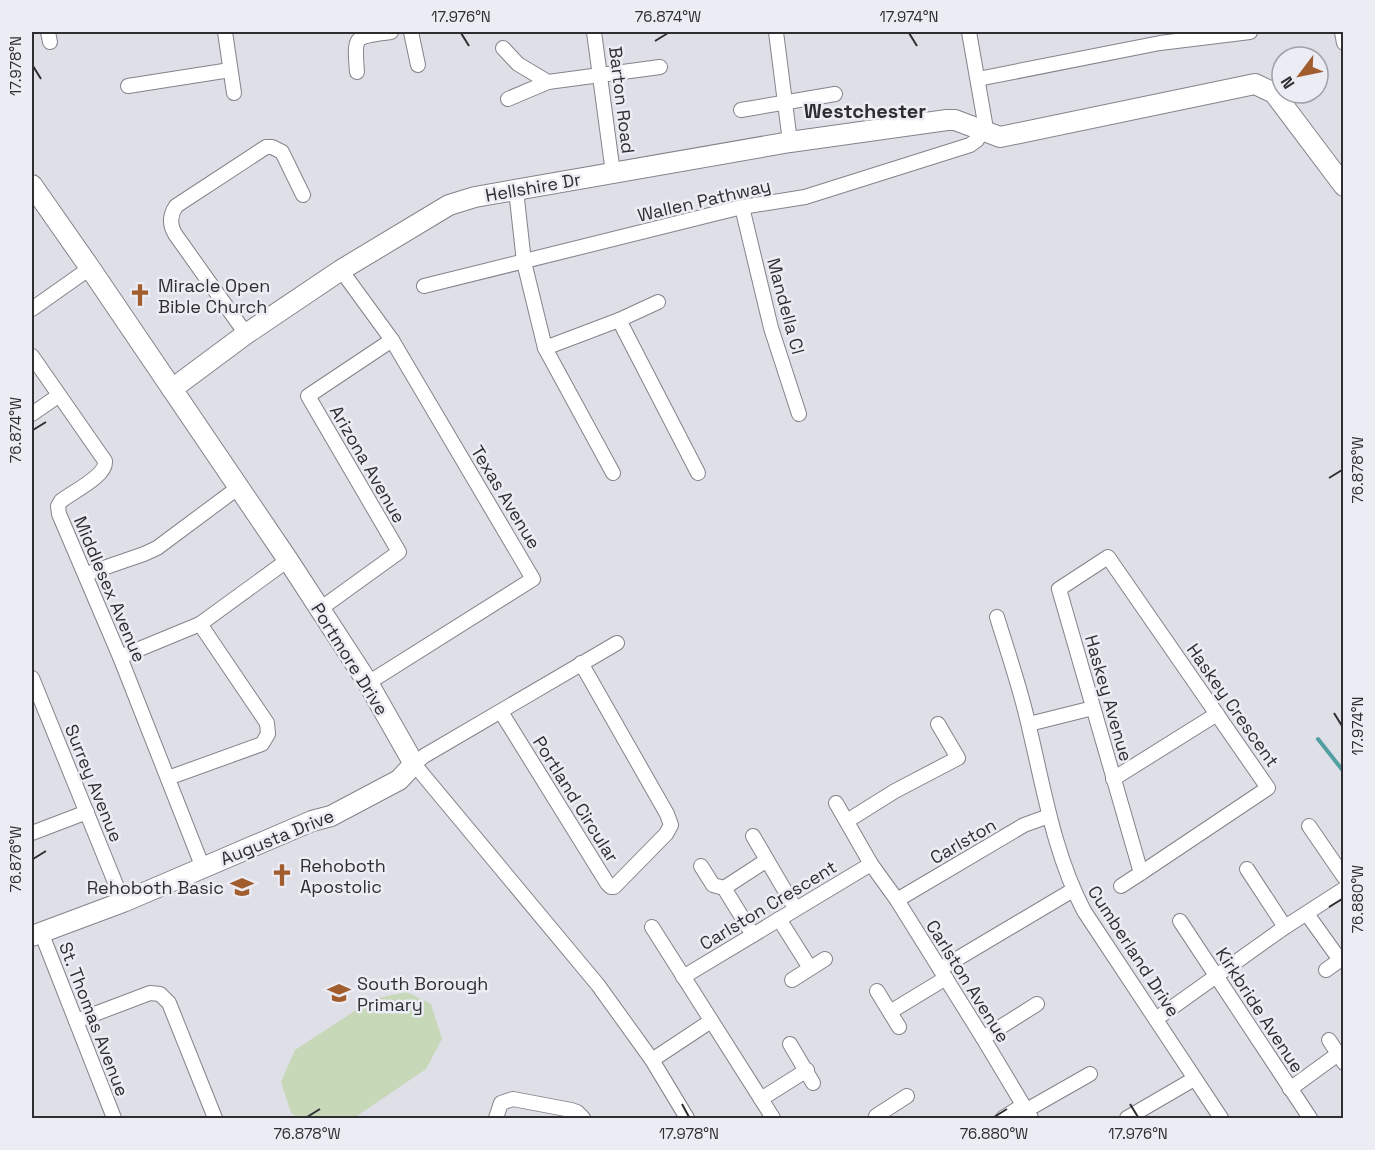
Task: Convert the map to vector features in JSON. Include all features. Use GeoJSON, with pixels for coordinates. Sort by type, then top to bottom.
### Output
{"type":"FeatureCollection","features":[{"type":"Feature","properties":{"kind":"street"},"geometry":{"type":"LineString","coordinates":[[225,32],[234,93]]}},
{"type":"Feature","properties":{"kind":"street"},"geometry":{"type":"LineString","coordinates":[[357,72],[355,45],[358,39],[391,32]]}},
{"type":"Feature","properties":{"kind":"street"},"geometry":{"type":"LineString","coordinates":[[411,32],[418,65]]}},
{"type":"Feature","properties":{"kind":"street","name":"Barton Road"},"geometry":{"type":"LineString","coordinates":[[594,32],[613,173]]}},
{"type":"Feature","properties":{"kind":"street"},"geometry":{"type":"LineString","coordinates":[[776,32],[790,142]]}},
{"type":"Feature","properties":{"kind":"street"},"geometry":{"type":"LineString","coordinates":[[969,32],[985,123],[982,131],[1000,137],[1255,84],[1274,93],[1344,186]]}},
{"type":"Feature","properties":{"kind":"street"},"geometry":{"type":"LineString","coordinates":[[978,79],[1159,37],[1250,32]]}},
{"type":"Feature","properties":{"kind":"street"},"geometry":{"type":"LineString","coordinates":[[1342,32],[1344,43]]}},
{"type":"Feature","properties":{"kind":"street"},"geometry":{"type":"LineString","coordinates":[[503,48],[518,64],[548,82]]}},
{"type":"Feature","properties":{"kind":"street"},"geometry":{"type":"LineString","coordinates":[[508,99],[548,82],[660,67]]}},
{"type":"Feature","properties":{"kind":"street"},"geometry":{"type":"LineString","coordinates":[[128,86],[231,70]]}},
{"type":"Feature","properties":{"kind":"street"},"geometry":{"type":"LineString","coordinates":[[741,110],[835,94]]}},
{"type":"Feature","properties":{"kind":"street","name":"Hellshire Dr"},"geometry":{"type":"LineString","coordinates":[[172,389],[246,334],[341,270],[449,205],[475,197],[790,142],[947,120],[955,120],[982,131]]}},
{"type":"Feature","properties":{"kind":"street","name":"Wallen Pathway"},"geometry":{"type":"LineString","coordinates":[[424,286],[742,207],[805,197],[970,145],[977,140],[982,131]]}},
{"type":"Feature","properties":{"kind":"street"},"geometry":{"type":"LineString","coordinates":[[246,334],[171,228],[172,213],[176,206],[266,147],[282,152],[303,195]]}},
{"type":"Feature","properties":{"kind":"street","name":"Portmore Drive"},"geometry":{"type":"LineString","coordinates":[[32,185],[288,560],[368,683],[414,764],[598,985],[652,1060],[687,1119]]}},
{"type":"Feature","properties":{"kind":"street"},"geometry":{"type":"LineString","coordinates":[[516,190],[524,262],[545,348],[613,473]]}},
{"type":"Feature","properties":{"kind":"street","name":"Mandella Cl"},"geometry":{"type":"LineString","coordinates":[[742,207],[771,328],[799,414]]}},
{"type":"Feature","properties":{"kind":"street"},"geometry":{"type":"LineString","coordinates":[[32,309],[90,268]]}},
{"type":"Feature","properties":{"kind":"street","name":"Texas Avenue"},"geometry":{"type":"LineString","coordinates":[[341,270],[392,340],[533,579],[368,683]]}},
{"type":"Feature","properties":{"kind":"street"},"geometry":{"type":"LineString","coordinates":[[545,348],[619,320],[658,302]]}},
{"type":"Feature","properties":{"kind":"street"},"geometry":{"type":"LineString","coordinates":[[619,320],[698,473]]}},
{"type":"Feature","properties":{"kind":"street","name":"Arizona Avenue"},"geometry":{"type":"LineString","coordinates":[[320,609],[399,552],[308,396],[392,340]]}},
{"type":"Feature","properties":{"kind":"street","name":"Middlesex Avenue"},"geometry":{"type":"LineString","coordinates":[[32,357],[105,461],[106,465],[101,473],[61,501],[58,506],[64,527],[120,657],[203,868]]}},
{"type":"Feature","properties":{"kind":"street"},"geometry":{"type":"LineString","coordinates":[[32,414],[58,396]]}},
{"type":"Feature","properties":{"kind":"street"},"geometry":{"type":"LineString","coordinates":[[86,574],[158,548],[239,487]]}},
{"type":"Feature","properties":{"kind":"street","name":"Haskey Avenue"},"geometry":{"type":"LineString","coordinates":[[1108,557],[1059,589],[1141,873]]}},
{"type":"Feature","properties":{"kind":"street","name":"Haskey Crescent"},"geometry":{"type":"LineString","coordinates":[[1108,557],[1268,788],[1121,886]]}},
{"type":"Feature","properties":{"kind":"street"},"geometry":{"type":"LineString","coordinates":[[120,657],[200,624],[288,560]]}},
{"type":"Feature","properties":{"kind":"street","name":"Cumberland Drive"},"geometry":{"type":"LineString","coordinates":[[997,617],[1029,724],[1049,816],[1073,890],[1084,911],[1221,1119]]}},
{"type":"Feature","properties":{"kind":"street"},"geometry":{"type":"LineString","coordinates":[[168,778],[262,744],[268,734],[267,723],[200,624]]}},
{"type":"Feature","properties":{"kind":"street"},"geometry":{"type":"LineString","coordinates":[[414,764],[617,643]]}},
{"type":"Feature","properties":{"kind":"street","name":"Portland Circular"},"geometry":{"type":"LineString","coordinates":[[501,712],[607,883],[610,887],[614,887],[666,834],[671,825],[667,814],[581,663]]}},
{"type":"Feature","properties":{"kind":"street","name":"Surrey Avenue"},"geometry":{"type":"LineString","coordinates":[[32,678],[123,902]]}},
{"type":"Feature","properties":{"kind":"street"},"geometry":{"type":"LineString","coordinates":[[1029,724],[1093,708]]}},
{"type":"Feature","properties":{"kind":"street"},"geometry":{"type":"LineString","coordinates":[[1113,779],[1217,714]]}},
{"type":"Feature","properties":{"kind":"street"},"geometry":{"type":"LineString","coordinates":[[847,821],[895,791],[958,758],[938,724]]}},
{"type":"Feature","properties":{"kind":"street","name":"Augusta Drive"},"geometry":{"type":"LineString","coordinates":[[36,934],[123,902],[312,821],[331,816],[399,780],[414,764]]}},
{"type":"Feature","properties":{"kind":"street","name":"Carlston Avenue"},"geometry":{"type":"LineString","coordinates":[[836,803],[871,864],[897,900],[943,973],[1026,1112]]}},
{"type":"Feature","properties":{"kind":"street"},"geometry":{"type":"LineString","coordinates":[[32,833],[87,812]]}},
{"type":"Feature","properties":{"kind":"street","name":"Carlston"},"geometry":{"type":"LineString","coordinates":[[897,900],[1024,825],[1049,816]]}},
{"type":"Feature","properties":{"kind":"street"},"geometry":{"type":"LineString","coordinates":[[1309,826],[1344,876]]}},
{"type":"Feature","properties":{"kind":"street"},"geometry":{"type":"LineString","coordinates":[[753,836],[795,908]]}},
{"type":"Feature","properties":{"kind":"street"},"geometry":{"type":"LineString","coordinates":[[724,888],[767,860]]}},
{"type":"Feature","properties":{"kind":"street","name":"Carlston Crescent"},"geometry":{"type":"LineString","coordinates":[[683,977],[871,864]]}},
{"type":"Feature","properties":{"kind":"street"},"geometry":{"type":"LineString","coordinates":[[701,866],[713,885],[724,888],[753,935]]}},
{"type":"Feature","properties":{"kind":"street"},"geometry":{"type":"LineString","coordinates":[[1247,869],[1285,927]]}},
{"type":"Feature","properties":{"kind":"street"},"geometry":{"type":"LineString","coordinates":[[1156,1019],[1285,927],[1344,889]]}},
{"type":"Feature","properties":{"kind":"street"},"geometry":{"type":"LineString","coordinates":[[890,1012],[943,973],[1073,890]]}},
{"type":"Feature","properties":{"kind":"street"},"geometry":{"type":"LineString","coordinates":[[1307,914],[1342,959],[1326,970]]}},
{"type":"Feature","properties":{"kind":"street"},"geometry":{"type":"LineString","coordinates":[[779,918],[810,968]]}},
{"type":"Feature","properties":{"kind":"street","name":"Kirkbride Avenue"},"geometry":{"type":"LineString","coordinates":[[1180,921],[1310,1119]]}},
{"type":"Feature","properties":{"kind":"street"},"geometry":{"type":"LineString","coordinates":[[652,927],[773,1119]]}},
{"type":"Feature","properties":{"kind":"street","name":"St. Thomas Avenue"},"geometry":{"type":"LineString","coordinates":[[36,934],[76,1022],[114,1119]]}},
{"type":"Feature","properties":{"kind":"street"},"geometry":{"type":"LineString","coordinates":[[792,980],[825,959]]}},
{"type":"Feature","properties":{"kind":"street"},"geometry":{"type":"LineString","coordinates":[[878,992],[899,1027]]}},
{"type":"Feature","properties":{"kind":"street"},"geometry":{"type":"LineString","coordinates":[[76,1022],[150,993],[160,994],[169,1003],[215,1119]]}},
{"type":"Feature","properties":{"kind":"street"},"geometry":{"type":"LineString","coordinates":[[983,1038],[1037,1004]]}},
{"type":"Feature","properties":{"kind":"street"},"geometry":{"type":"LineString","coordinates":[[652,1060],[711,1021]]}},
{"type":"Feature","properties":{"kind":"street"},"geometry":{"type":"LineString","coordinates":[[1290,1089],[1341,1058],[1329,1040]]}},
{"type":"Feature","properties":{"kind":"street"},"geometry":{"type":"LineString","coordinates":[[761,1099],[810,1077],[790,1044]]}},
{"type":"Feature","properties":{"kind":"street"},"geometry":{"type":"LineString","coordinates":[[1003,1119],[1026,1112],[1090,1074]]}},
{"type":"Feature","properties":{"kind":"street"},"geometry":{"type":"LineString","coordinates":[[1127,1119],[1194,1079]]}},
{"type":"Feature","properties":{"kind":"street"},"geometry":{"type":"LineString","coordinates":[[876,1116],[894,1112],[907,1096]]}},
{"type":"Feature","properties":{"kind":"street"},"geometry":{"type":"LineString","coordinates":[[496,1119],[501,1103],[513,1099],[571,1110],[583,1119]]}},
{"type":"Feature","properties":{"kind":"green space"},"geometry":{"type":"Polygon","coordinates":[[[407,992],[431,1004],[442,1039],[426,1069],[354,1118],[299,1118],[291,1113],[281,1082],[295,1050],[373,999],[407,992]]]}},
{"type":"Feature","properties":{"kind":"waterway"},"geometry":{"type":"LineString","coordinates":[[1318,739],[1344,772]]}},
{"type":"Feature","properties":{"kind":"place","name":"Miracle Open Bible Church"},"geometry":{"type":"Point","coordinates":[140,295]}},
{"type":"Feature","properties":{"kind":"place","name":"Rehoboth Apostolic"},"geometry":{"type":"Point","coordinates":[282,875]}},
{"type":"Feature","properties":{"kind":"place","name":"Rehoboth Basic"},"geometry":{"type":"Point","coordinates":[242,887]}},
{"type":"Feature","properties":{"kind":"place","name":"South Borough Primary"},"geometry":{"type":"Point","coordinates":[339,993]}},
{"type":"Feature","properties":{"kind":"district","name":"Westchester"},"geometry":{"type":"Point","coordinates":[865,111]}}]}
